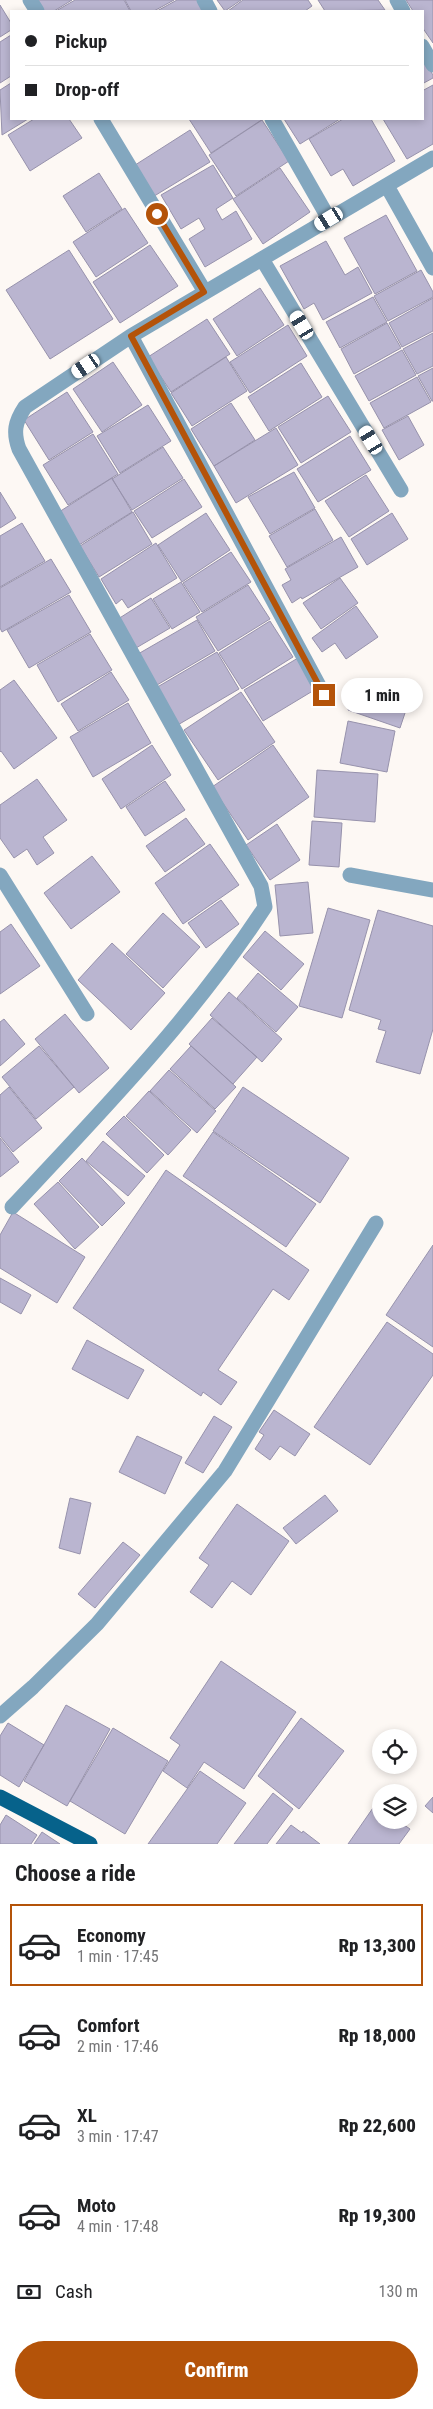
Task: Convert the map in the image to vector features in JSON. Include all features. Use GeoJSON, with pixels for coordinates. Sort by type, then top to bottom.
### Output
{"type":"FeatureCollection","features":[{"type":"Feature","properties":{"kind":"main road"},"geometry":{"type":"LineString","coordinates":[[1,1799],[90,1844]]}},
{"type":"Feature","properties":{"kind":"street"},"geometry":{"type":"LineString","coordinates":[[424,49],[433,64]]}},
{"type":"Feature","properties":{"kind":"street"},"geometry":{"type":"LineString","coordinates":[[102,120],[204,292]]}},
{"type":"Feature","properties":{"kind":"street"},"geometry":{"type":"LineString","coordinates":[[273,120],[329,219]]}},
{"type":"Feature","properties":{"kind":"street"},"geometry":{"type":"LineString","coordinates":[[12,1207],[130,1081],[231,959],[265,907],[261,886],[19,449],[14,435],[17,419],[25,407],[131,336],[433,158]]}},
{"type":"Feature","properties":{"kind":"street"},"geometry":{"type":"LineString","coordinates":[[387,186],[433,268]]}},
{"type":"Feature","properties":{"kind":"street"},"geometry":{"type":"LineString","coordinates":[[262,259],[401,490]]}},
{"type":"Feature","properties":{"kind":"street"},"geometry":{"type":"LineString","coordinates":[[131,336],[324,695]]}},
{"type":"Feature","properties":{"kind":"street"},"geometry":{"type":"LineString","coordinates":[[0,875],[87,1014]]}},
{"type":"Feature","properties":{"kind":"street"},"geometry":{"type":"LineString","coordinates":[[350,875],[433,890]]}},
{"type":"Feature","properties":{"kind":"street"},"geometry":{"type":"LineString","coordinates":[[0,1716],[33,1687],[96,1624],[225,1471],[376,1223]]}},
{"type":"Feature","properties":{"kind":"building"},"geometry":{"type":"Polygon","coordinates":[[[31,0],[72,0],[56,10],[38,10],[31,0]]]}},
{"type":"Feature","properties":{"kind":"building"},"geometry":{"type":"Polygon","coordinates":[[[75,0],[124,0],[129,10],[58,10],[75,0]]]}},
{"type":"Feature","properties":{"kind":"building"},"geometry":{"type":"Polygon","coordinates":[[[125,0],[174,0],[156,10],[130,10],[125,0]]]}},
{"type":"Feature","properties":{"kind":"building"},"geometry":{"type":"Polygon","coordinates":[[[177,0],[198,0],[203,10],[159,10],[177,0]]]}},
{"type":"Feature","properties":{"kind":"building"},"geometry":{"type":"Polygon","coordinates":[[[217,0],[241,0],[226,10],[224,10],[217,0]]]}},
{"type":"Feature","properties":{"kind":"building"},"geometry":{"type":"Polygon","coordinates":[[[243,0],[308,0],[312,6],[306,10],[229,10],[243,0]]]}},
{"type":"Feature","properties":{"kind":"building"},"geometry":{"type":"Polygon","coordinates":[[[318,0],[378,0],[385,10],[324,10],[318,0]]]}},
{"type":"Feature","properties":{"kind":"building"},"geometry":{"type":"Polygon","coordinates":[[[406,0],[433,0],[433,43],[424,30],[424,10],[412,10],[406,0]]]}},
{"type":"Feature","properties":{"kind":"building"},"geometry":{"type":"Polygon","coordinates":[[[0,5],[10,21],[10,31],[0,37],[0,5]]]}},
{"type":"Feature","properties":{"kind":"building"},"geometry":{"type":"Polygon","coordinates":[[[10,36],[10,77],[0,83],[0,42],[10,36]]]}},
{"type":"Feature","properties":{"kind":"building"},"geometry":{"type":"Polygon","coordinates":[[[424,61],[433,75],[433,78],[424,83],[424,61]]]}},
{"type":"Feature","properties":{"kind":"building"},"geometry":{"type":"Polygon","coordinates":[[[10,84],[10,120],[26,120],[2,135],[0,90],[10,84]]]}},
{"type":"Feature","properties":{"kind":"building"},"geometry":{"type":"Polygon","coordinates":[[[433,85],[433,144],[407,159],[384,120],[424,120],[424,90],[433,85]]]}},
{"type":"Feature","properties":{"kind":"building"},"geometry":{"type":"Polygon","coordinates":[[[32,120],[70,120],[82,138],[30,171],[8,135],[32,120]]]}},
{"type":"Feature","properties":{"kind":"building"},"geometry":{"type":"Polygon","coordinates":[[[190,120],[261,120],[211,153],[190,120]]]}},
{"type":"Feature","properties":{"kind":"building"},"geometry":{"type":"Polygon","coordinates":[[[262,120],[289,161],[236,196],[209,155],[262,120]]]}},
{"type":"Feature","properties":{"kind":"building"},"geometry":{"type":"Polygon","coordinates":[[[285,120],[338,120],[300,144],[285,120]]]}},
{"type":"Feature","properties":{"kind":"building"},"geometry":{"type":"Polygon","coordinates":[[[341,120],[372,120],[395,161],[353,186],[343,169],[331,176],[309,139],[341,120]]]}},
{"type":"Feature","properties":{"kind":"building"},"geometry":{"type":"Polygon","coordinates":[[[190,130],[210,162],[151,198],[132,167],[190,130]]]}},
{"type":"Feature","properties":{"kind":"building"},"geometry":{"type":"Polygon","coordinates":[[[213,165],[233,198],[216,209],[222,220],[236,211],[252,239],[205,267],[189,239],[205,229],[199,218],[181,229],[161,195],[213,165]]]}},
{"type":"Feature","properties":{"kind":"building"},"geometry":{"type":"Polygon","coordinates":[[[280,168],[310,212],[263,244],[233,199],[280,168]]]}},
{"type":"Feature","properties":{"kind":"building"},"geometry":{"type":"Polygon","coordinates":[[[99,173],[122,209],[86,232],[63,196],[99,173]]]}},
{"type":"Feature","properties":{"kind":"building"},"geometry":{"type":"Polygon","coordinates":[[[125,208],[148,243],[96,277],[73,242],[125,208]]]}},
{"type":"Feature","properties":{"kind":"building"},"geometry":{"type":"Polygon","coordinates":[[[386,215],[417,271],[375,294],[344,238],[386,215]]]}},
{"type":"Feature","properties":{"kind":"building"},"geometry":{"type":"Polygon","coordinates":[[[326,241],[345,275],[358,267],[372,293],[323,320],[314,303],[304,309],[280,266],[326,241]]]}},
{"type":"Feature","properties":{"kind":"building"},"geometry":{"type":"Polygon","coordinates":[[[150,245],[178,286],[120,323],[93,282],[150,245]]]}},
{"type":"Feature","properties":{"kind":"building"},"geometry":{"type":"Polygon","coordinates":[[[69,250],[113,319],[50,359],[6,290],[69,250]]]}},
{"type":"Feature","properties":{"kind":"building"},"geometry":{"type":"Polygon","coordinates":[[[421,270],[433,292],[433,297],[388,321],[374,296],[421,270]]]}},
{"type":"Feature","properties":{"kind":"building"},"geometry":{"type":"Polygon","coordinates":[[[260,288],[284,325],[237,356],[213,319],[260,288]]]}},
{"type":"Feature","properties":{"kind":"building"},"geometry":{"type":"Polygon","coordinates":[[[373,297],[387,322],[340,348],[326,322],[373,297]]]}},
{"type":"Feature","properties":{"kind":"building"},"geometry":{"type":"Polygon","coordinates":[[[433,298],[433,331],[402,347],[389,323],[433,298]]]}},
{"type":"Feature","properties":{"kind":"building"},"geometry":{"type":"Polygon","coordinates":[[[207,319],[230,354],[171,392],[148,357],[207,319]]]}},
{"type":"Feature","properties":{"kind":"building"},"geometry":{"type":"Polygon","coordinates":[[[387,323],[401,348],[354,374],[341,349],[387,323]]]}},
{"type":"Feature","properties":{"kind":"building"},"geometry":{"type":"Polygon","coordinates":[[[288,325],[307,356],[250,393],[230,362],[288,325]]]}},
{"type":"Feature","properties":{"kind":"building"},"geometry":{"type":"Polygon","coordinates":[[[433,333],[433,366],[417,374],[403,349],[433,333]]]}},
{"type":"Feature","properties":{"kind":"building"},"geometry":{"type":"Polygon","coordinates":[[[402,350],[416,375],[369,401],[355,376],[402,350]]]}},
{"type":"Feature","properties":{"kind":"building"},"geometry":{"type":"Polygon","coordinates":[[[226,357],[247,391],[192,426],[171,393],[226,357]]]}},
{"type":"Feature","properties":{"kind":"building"},"geometry":{"type":"Polygon","coordinates":[[[113,362],[142,405],[102,432],[73,389],[113,362]]]}},
{"type":"Feature","properties":{"kind":"building"},"geometry":{"type":"Polygon","coordinates":[[[301,363],[322,397],[269,431],[248,397],[301,363]]]}},
{"type":"Feature","properties":{"kind":"building"},"geometry":{"type":"Polygon","coordinates":[[[433,368],[433,401],[432,401],[418,376],[433,368]]]}},
{"type":"Feature","properties":{"kind":"building"},"geometry":{"type":"Polygon","coordinates":[[[417,377],[431,402],[384,428],[370,403],[417,377]]]}},
{"type":"Feature","properties":{"kind":"building"},"geometry":{"type":"Polygon","coordinates":[[[67,392],[93,432],[49,460],[24,420],[67,392]]]}},
{"type":"Feature","properties":{"kind":"building"},"geometry":{"type":"Polygon","coordinates":[[[328,396],[351,432],[301,463],[278,427],[328,396]]]}},
{"type":"Feature","properties":{"kind":"building"},"geometry":{"type":"Polygon","coordinates":[[[231,403],[255,440],[214,466],[191,429],[231,403]]]}},
{"type":"Feature","properties":{"kind":"building"},"geometry":{"type":"Polygon","coordinates":[[[148,405],[171,441],[120,473],[97,436],[148,405]]]}},
{"type":"Feature","properties":{"kind":"building"},"geometry":{"type":"Polygon","coordinates":[[[408,416],[424,445],[399,460],[382,430],[408,416]]]}},
{"type":"Feature","properties":{"kind":"building"},"geometry":{"type":"Polygon","coordinates":[[[276,428],[298,465],[236,503],[214,466],[276,428]]]}},
{"type":"Feature","properties":{"kind":"building"},"geometry":{"type":"Polygon","coordinates":[[[93,434],[118,474],[68,505],[43,465],[93,434]]]}},
{"type":"Feature","properties":{"kind":"building"},"geometry":{"type":"Polygon","coordinates":[[[350,436],[371,470],[318,502],[297,469],[350,436]]]}},
{"type":"Feature","properties":{"kind":"building"},"geometry":{"type":"Polygon","coordinates":[[[163,447],[183,478],[132,510],[112,479],[163,447]]]}},
{"type":"Feature","properties":{"kind":"building"},"geometry":{"type":"Polygon","coordinates":[[[294,472],[315,508],[270,534],[248,497],[294,472]]]}},
{"type":"Feature","properties":{"kind":"building"},"geometry":{"type":"Polygon","coordinates":[[[366,475],[389,511],[349,537],[325,501],[366,475]]]}},
{"type":"Feature","properties":{"kind":"building"},"geometry":{"type":"Polygon","coordinates":[[[112,478],[132,512],[79,545],[59,512],[112,478]]]}},
{"type":"Feature","properties":{"kind":"building"},"geometry":{"type":"Polygon","coordinates":[[[184,479],[202,507],[152,538],[134,511],[184,479]]]}},
{"type":"Feature","properties":{"kind":"building"},"geometry":{"type":"Polygon","coordinates":[[[0,492],[16,518],[0,528],[0,492]]]}},
{"type":"Feature","properties":{"kind":"building"},"geometry":{"type":"Polygon","coordinates":[[[315,509],[333,540],[287,567],[269,536],[315,509]]]}},
{"type":"Feature","properties":{"kind":"building"},"geometry":{"type":"Polygon","coordinates":[[[133,512],[152,544],[99,577],[80,546],[133,512]]]}},
{"type":"Feature","properties":{"kind":"building"},"geometry":{"type":"Polygon","coordinates":[[[206,513],[230,550],[182,582],[158,545],[206,513]]]}},
{"type":"Feature","properties":{"kind":"building"},"geometry":{"type":"Polygon","coordinates":[[[392,513],[408,539],[367,565],[351,539],[392,513]]]}},
{"type":"Feature","properties":{"kind":"building"},"geometry":{"type":"Polygon","coordinates":[[[22,523],[45,561],[0,587],[0,536],[22,523]]]}},
{"type":"Feature","properties":{"kind":"building"},"geometry":{"type":"Polygon","coordinates":[[[341,537],[358,567],[292,603],[282,585],[291,580],[285,569],[341,537]]]}},
{"type":"Feature","properties":{"kind":"building"},"geometry":{"type":"Polygon","coordinates":[[[156,543],[177,578],[128,608],[122,599],[116,604],[101,579],[156,543]]]}},
{"type":"Feature","properties":{"kind":"building"},"geometry":{"type":"Polygon","coordinates":[[[231,552],[251,582],[202,612],[183,583],[231,552]]]}},
{"type":"Feature","properties":{"kind":"building"},"geometry":{"type":"Polygon","coordinates":[[[51,559],[71,592],[2,632],[0,628],[0,588],[51,559]]]}},
{"type":"Feature","properties":{"kind":"building"},"geometry":{"type":"Polygon","coordinates":[[[340,578],[358,603],[321,629],[303,603],[340,578]]]}},
{"type":"Feature","properties":{"kind":"building"},"geometry":{"type":"Polygon","coordinates":[[[181,582],[200,612],[172,629],[153,599],[181,582]]]}},
{"type":"Feature","properties":{"kind":"building"},"geometry":{"type":"Polygon","coordinates":[[[248,585],[270,619],[218,651],[196,617],[248,585]]]}},
{"type":"Feature","properties":{"kind":"building"},"geometry":{"type":"Polygon","coordinates":[[[69,595],[91,632],[29,668],[7,630],[69,595]]]}},
{"type":"Feature","properties":{"kind":"building"},"geometry":{"type":"Polygon","coordinates":[[[151,598],[170,628],[136,648],[118,619],[151,598]]]}},
{"type":"Feature","properties":{"kind":"building"},"geometry":{"type":"Polygon","coordinates":[[[356,606],[378,637],[346,659],[335,643],[322,652],[312,638],[356,606]]]}},
{"type":"Feature","properties":{"kind":"building"},"geometry":{"type":"Polygon","coordinates":[[[197,620],[215,651],[157,685],[138,654],[197,620]]]}},
{"type":"Feature","properties":{"kind":"building"},"geometry":{"type":"Polygon","coordinates":[[[270,621],[293,657],[242,689],[219,653],[270,621]]]}},
{"type":"Feature","properties":{"kind":"building"},"geometry":{"type":"Polygon","coordinates":[[[90,634],[112,670],[58,702],[37,665],[90,634]]]}},
{"type":"Feature","properties":{"kind":"building"},"geometry":{"type":"Polygon","coordinates":[[[217,652],[239,689],[176,726],[154,689],[217,652]]]}},
{"type":"Feature","properties":{"kind":"building"},"geometry":{"type":"Polygon","coordinates":[[[298,658],[316,689],[263,721],[244,690],[298,658]]]}},
{"type":"Feature","properties":{"kind":"building"},"geometry":{"type":"Polygon","coordinates":[[[111,672],[129,700],[78,731],[61,704],[111,672]]]}},
{"type":"Feature","properties":{"kind":"building"},"geometry":{"type":"Polygon","coordinates":[[[14,680],[57,738],[14,769],[0,752],[0,690],[14,680]]]}},
{"type":"Feature","properties":{"kind":"building"},"geometry":{"type":"Polygon","coordinates":[[[357,686],[408,704],[400,728],[348,710],[357,686]]]}},
{"type":"Feature","properties":{"kind":"building"},"geometry":{"type":"Polygon","coordinates":[[[241,692],[275,742],[218,780],[184,730],[241,692]]]}},
{"type":"Feature","properties":{"kind":"building"},"geometry":{"type":"Polygon","coordinates":[[[128,703],[151,743],[93,777],[70,737],[128,703]]]}},
{"type":"Feature","properties":{"kind":"building"},"geometry":{"type":"Polygon","coordinates":[[[348,721],[395,731],[387,772],[340,763],[348,721]]]}},
{"type":"Feature","properties":{"kind":"building"},"geometry":{"type":"Polygon","coordinates":[[[152,745],[171,775],[121,809],[102,779],[152,745]]]}},
{"type":"Feature","properties":{"kind":"building"},"geometry":{"type":"Polygon","coordinates":[[[273,745],[309,797],[248,840],[212,787],[273,745]]]}},
{"type":"Feature","properties":{"kind":"building"},"geometry":{"type":"Polygon","coordinates":[[[317,770],[378,774],[375,822],[314,817],[317,770]]]}},
{"type":"Feature","properties":{"kind":"building"},"geometry":{"type":"Polygon","coordinates":[[[37,779],[67,820],[43,837],[54,853],[37,865],[27,849],[14,858],[0,838],[0,805],[37,779]]]}},
{"type":"Feature","properties":{"kind":"building"},"geometry":{"type":"Polygon","coordinates":[[[165,781],[185,810],[145,836],[126,807],[165,781]]]}},
{"type":"Feature","properties":{"kind":"building"},"geometry":{"type":"Polygon","coordinates":[[[186,818],[205,844],[165,872],[146,846],[186,818]]]}},
{"type":"Feature","properties":{"kind":"building"},"geometry":{"type":"Polygon","coordinates":[[[312,821],[342,823],[339,867],[309,865],[312,821]]]}},
{"type":"Feature","properties":{"kind":"building"},"geometry":{"type":"Polygon","coordinates":[[[277,824],[300,860],[270,880],[246,845],[277,824]]]}},
{"type":"Feature","properties":{"kind":"building"},"geometry":{"type":"Polygon","coordinates":[[[210,844],[239,885],[183,924],[155,883],[210,844]]]}},
{"type":"Feature","properties":{"kind":"building"},"geometry":{"type":"Polygon","coordinates":[[[92,856],[120,892],[71,929],[44,893],[92,856]]]}},
{"type":"Feature","properties":{"kind":"building"},"geometry":{"type":"Polygon","coordinates":[[[308,882],[313,933],[280,936],[275,885],[308,882]]]}},
{"type":"Feature","properties":{"kind":"building"},"geometry":{"type":"Polygon","coordinates":[[[221,900],[239,924],[206,948],[188,923],[221,900]]]}},
{"type":"Feature","properties":{"kind":"building"},"geometry":{"type":"Polygon","coordinates":[[[328,908],[370,920],[342,1018],[299,1006],[328,908]]]}},
{"type":"Feature","properties":{"kind":"building"},"geometry":{"type":"Polygon","coordinates":[[[378,910],[433,926],[433,1029],[420,1074],[376,1062],[386,1031],[378,1029],[381,1020],[349,1010],[378,910]]]}},
{"type":"Feature","properties":{"kind":"building"},"geometry":{"type":"Polygon","coordinates":[[[163,913],[200,947],[163,988],[126,954],[163,913]]]}},
{"type":"Feature","properties":{"kind":"building"},"geometry":{"type":"Polygon","coordinates":[[[11,924],[40,966],[0,994],[0,932],[11,924]]]}},
{"type":"Feature","properties":{"kind":"building"},"geometry":{"type":"Polygon","coordinates":[[[265,931],[304,964],[281,990],[243,957],[265,931]]]}},
{"type":"Feature","properties":{"kind":"building"},"geometry":{"type":"Polygon","coordinates":[[[112,943],[165,993],[131,1030],[78,980],[112,943]]]}},
{"type":"Feature","properties":{"kind":"building"},"geometry":{"type":"Polygon","coordinates":[[[258,973],[298,1007],[276,1032],[237,998],[258,973]]]}},
{"type":"Feature","properties":{"kind":"building"},"geometry":{"type":"Polygon","coordinates":[[[229,992],[282,1039],[262,1062],[210,1015],[229,992]]]}},
{"type":"Feature","properties":{"kind":"building"},"geometry":{"type":"Polygon","coordinates":[[[65,1014],[109,1068],[79,1093],[35,1039],[65,1014]]]}},
{"type":"Feature","properties":{"kind":"building"},"geometry":{"type":"Polygon","coordinates":[[[212,1018],[257,1057],[233,1084],[189,1044],[212,1018]]]}},
{"type":"Feature","properties":{"kind":"building"},"geometry":{"type":"Polygon","coordinates":[[[4,1019],[25,1044],[0,1066],[0,1022],[4,1019]]]}},
{"type":"Feature","properties":{"kind":"building"},"geometry":{"type":"Polygon","coordinates":[[[39,1046],[74,1087],[36,1119],[2,1077],[39,1046]]]}},
{"type":"Feature","properties":{"kind":"building"},"geometry":{"type":"Polygon","coordinates":[[[191,1046],[236,1087],[215,1109],[170,1069],[191,1046]]]}},
{"type":"Feature","properties":{"kind":"building"},"geometry":{"type":"Polygon","coordinates":[[[169,1070],[216,1111],[197,1133],[150,1091],[169,1070]]]}},
{"type":"Feature","properties":{"kind":"building"},"geometry":{"type":"Polygon","coordinates":[[[9,1087],[42,1128],[13,1152],[0,1136],[0,1095],[9,1087]]]}},
{"type":"Feature","properties":{"kind":"building"},"geometry":{"type":"Polygon","coordinates":[[[243,1087],[349,1158],[320,1203],[213,1131],[243,1087]]]}},
{"type":"Feature","properties":{"kind":"building"},"geometry":{"type":"Polygon","coordinates":[[[149,1091],[191,1130],[168,1155],[126,1116],[149,1091]]]}},
{"type":"Feature","properties":{"kind":"building"},"geometry":{"type":"Polygon","coordinates":[[[124,1116],[164,1155],[147,1173],[106,1134],[124,1116]]]}},
{"type":"Feature","properties":{"kind":"building"},"geometry":{"type":"Polygon","coordinates":[[[213,1132],[316,1204],[286,1247],[183,1176],[213,1132]]]}},
{"type":"Feature","properties":{"kind":"building"},"geometry":{"type":"Polygon","coordinates":[[[0,1138],[19,1162],[0,1177],[0,1138]]]}},
{"type":"Feature","properties":{"kind":"building"},"geometry":{"type":"Polygon","coordinates":[[[103,1141],[145,1176],[128,1196],[86,1161],[103,1141]]]}},
{"type":"Feature","properties":{"kind":"building"},"geometry":{"type":"Polygon","coordinates":[[[82,1158],[125,1203],[102,1226],[59,1181],[82,1158]]]}},
{"type":"Feature","properties":{"kind":"building"},"geometry":{"type":"Polygon","coordinates":[[[166,1170],[309,1270],[289,1300],[273,1289],[218,1370],[237,1382],[221,1405],[203,1392],[201,1396],[73,1308],[166,1170]]]}},
{"type":"Feature","properties":{"kind":"building"},"geometry":{"type":"Polygon","coordinates":[[[58,1182],[99,1227],[75,1249],[34,1204],[58,1182]]]}},
{"type":"Feature","properties":{"kind":"building"},"geometry":{"type":"Polygon","coordinates":[[[13,1212],[85,1257],[57,1303],[0,1268],[0,1235],[13,1212]]]}},
{"type":"Feature","properties":{"kind":"building"},"geometry":{"type":"Polygon","coordinates":[[[433,1245],[433,1347],[386,1315],[433,1245]]]}},
{"type":"Feature","properties":{"kind":"building"},"geometry":{"type":"Polygon","coordinates":[[[0,1278],[31,1295],[21,1314],[0,1302],[0,1278]]]}},
{"type":"Feature","properties":{"kind":"building"},"geometry":{"type":"Polygon","coordinates":[[[387,1322],[433,1354],[433,1375],[370,1465],[314,1427],[387,1322]]]}},
{"type":"Feature","properties":{"kind":"building"},"geometry":{"type":"Polygon","coordinates":[[[87,1340],[144,1370],[128,1399],[72,1369],[87,1340]]]}},
{"type":"Feature","properties":{"kind":"building"},"geometry":{"type":"Polygon","coordinates":[[[274,1410],[310,1434],[295,1456],[280,1446],[270,1460],[255,1449],[264,1435],[259,1432],[274,1410]]]}},
{"type":"Feature","properties":{"kind":"building"},"geometry":{"type":"Polygon","coordinates":[[[214,1416],[232,1427],[203,1473],[185,1463],[214,1416]]]}},
{"type":"Feature","properties":{"kind":"building"},"geometry":{"type":"Polygon","coordinates":[[[137,1436],[182,1457],[165,1494],[119,1472],[137,1436]]]}},
{"type":"Feature","properties":{"kind":"building"},"geometry":{"type":"Polygon","coordinates":[[[325,1495],[338,1511],[296,1544],[283,1528],[325,1495]]]}},
{"type":"Feature","properties":{"kind":"building"},"geometry":{"type":"Polygon","coordinates":[[[70,1498],[91,1503],[80,1554],[59,1548],[70,1498]]]}},
{"type":"Feature","properties":{"kind":"building"},"geometry":{"type":"Polygon","coordinates":[[[237,1504],[289,1541],[251,1595],[232,1581],[212,1608],[190,1592],[209,1565],[199,1558],[237,1504]]]}},
{"type":"Feature","properties":{"kind":"building"},"geometry":{"type":"Polygon","coordinates":[[[123,1542],[140,1555],[95,1608],[78,1594],[123,1542]]]}},
{"type":"Feature","properties":{"kind":"building"},"geometry":{"type":"Polygon","coordinates":[[[221,1661],[296,1712],[244,1789],[204,1762],[187,1788],[163,1771],[180,1745],[170,1738],[221,1661]]]}},
{"type":"Feature","properties":{"kind":"building"},"geometry":{"type":"Polygon","coordinates":[[[66,1705],[110,1729],[67,1806],[24,1781],[66,1705]]]}},
{"type":"Feature","properties":{"kind":"building"},"geometry":{"type":"Polygon","coordinates":[[[301,1718],[344,1751],[299,1809],[258,1776],[301,1718]]]}},
{"type":"Feature","properties":{"kind":"building"},"geometry":{"type":"Polygon","coordinates":[[[8,1723],[44,1745],[19,1787],[0,1775],[0,1736],[8,1723]]]}},
{"type":"Feature","properties":{"kind":"building"},"geometry":{"type":"Polygon","coordinates":[[[113,1728],[168,1761],[125,1834],[70,1801],[113,1728]]]}},
{"type":"Feature","properties":{"kind":"building"},"geometry":{"type":"Polygon","coordinates":[[[200,1771],[246,1803],[217,1844],[148,1844],[200,1771]]]}},
{"type":"Feature","properties":{"kind":"building"},"geometry":{"type":"Polygon","coordinates":[[[273,1793],[293,1809],[267,1844],[234,1844],[273,1793]]]}},
{"type":"Feature","properties":{"kind":"building"},"geometry":{"type":"Polygon","coordinates":[[[433,1797],[433,1813],[425,1806],[433,1797]]]}},
{"type":"Feature","properties":{"kind":"building"},"geometry":{"type":"Polygon","coordinates":[[[372,1809],[372,1829],[410,1829],[399,1844],[348,1844],[372,1809]]]}},
{"type":"Feature","properties":{"kind":"building"},"geometry":{"type":"Polygon","coordinates":[[[6,1815],[37,1835],[31,1844],[0,1844],[0,1825],[6,1815]]]}},
{"type":"Feature","properties":{"kind":"building"},"geometry":{"type":"Polygon","coordinates":[[[291,1825],[302,1833],[303,1831],[320,1844],[276,1844],[291,1825]]]}},
{"type":"Feature","properties":{"kind":"building"},"geometry":{"type":"Polygon","coordinates":[[[42,1832],[60,1844],[34,1844],[42,1832]]]}},
{"type":"Feature","properties":{"kind":"route"},"geometry":{"type":"LineString","coordinates":[[157,214],[204,292],[131,336],[324,695]]}}]}
